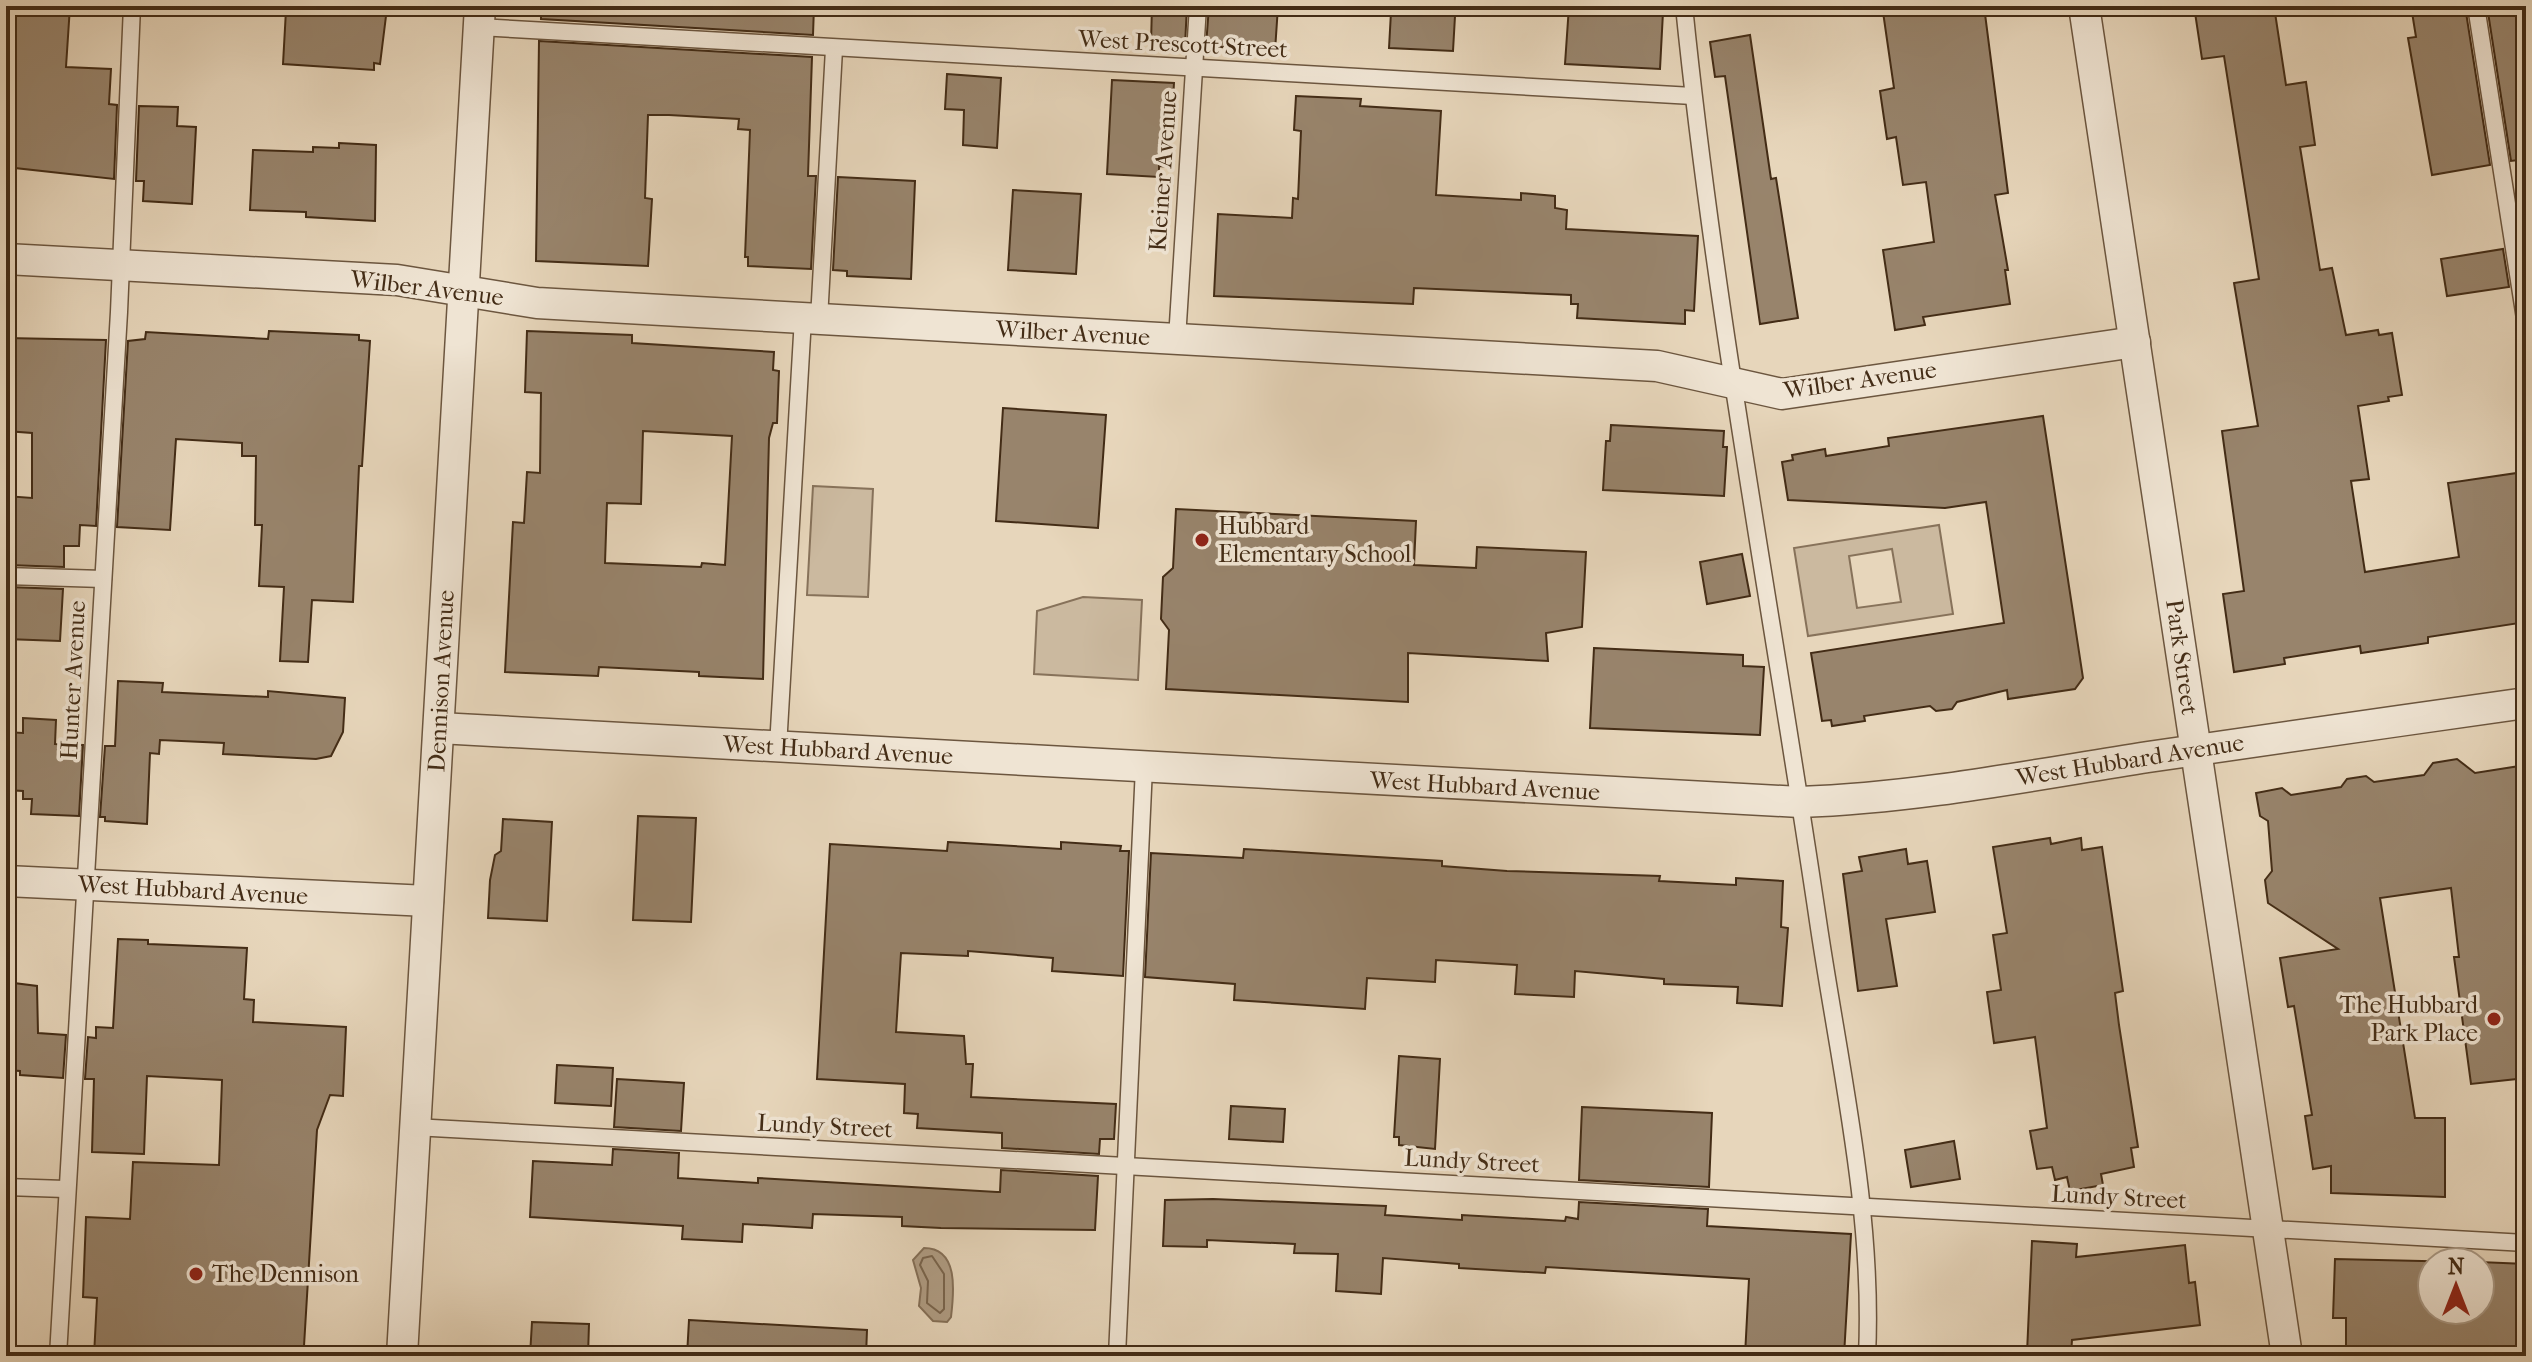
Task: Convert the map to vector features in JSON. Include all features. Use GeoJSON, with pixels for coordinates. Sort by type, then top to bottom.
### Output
{"type":"FeatureCollection","features":[{"type":"Feature","properties":{"kind":"street","name":"Park Street"},"geometry":{"type":"LineString","coordinates":[[2084,6],[2287,1356]]}},
{"type":"Feature","properties":{"kind":"street","name":"Dennison Avenue"},"geometry":{"type":"LineString","coordinates":[[402,1356],[479,17]]}},
{"type":"Feature","properties":{"kind":"street","name":"Wilber Avenue"},"geometry":{"type":"LineString","coordinates":[[6,259],[397,280],[537,303],[1657,366],[1782,394],[2135,342]]}},
{"type":"Feature","properties":{"kind":"street","name":"West Hubbard Avenue"},"geometry":{"type":"LineString","coordinates":[[439,728],[1800,802],[1866,800],[1934,791],[2526,703]]}},
{"type":"Feature","properties":{"kind":"street","name":"West Hubbard Avenue"},"geometry":{"type":"LineString","coordinates":[[6,881],[428,901]]}},
{"type":"Feature","properties":{"kind":"lane","name":"Hunter Avenue"},"geometry":{"type":"LineString","coordinates":[[58,1356],[65,1189],[121,264],[132,6]]}},
{"type":"Feature","properties":{"kind":"lane","name":"Kleiner Avenue"},"geometry":{"type":"LineString","coordinates":[[1177,339],[1198,6]]}},
{"type":"Feature","properties":{"kind":"lane"},"geometry":{"type":"LineString","coordinates":[[1684,6],[1731,384],[1800,802],[1861,1207],[1870,1293],[1867,1356]]}},
{"type":"Feature","properties":{"kind":"lane"},"geometry":{"type":"LineString","coordinates":[[2476,6],[2526,325]]}},
{"type":"Feature","properties":{"kind":"lane","name":"West Prescott Street"},"geometry":{"type":"LineString","coordinates":[[479,17],[834,49],[1693,96]]}},
{"type":"Feature","properties":{"kind":"lane"},"geometry":{"type":"LineString","coordinates":[[778,747],[834,49]]}},
{"type":"Feature","properties":{"kind":"lane"},"geometry":{"type":"LineString","coordinates":[[6,576],[103,579]]}},
{"type":"Feature","properties":{"kind":"lane"},"geometry":{"type":"LineString","coordinates":[[1117,1356],[1144,767]]}},
{"type":"Feature","properties":{"kind":"lane","name":"Lundy Street"},"geometry":{"type":"LineString","coordinates":[[414,1127],[2526,1243]]}},
{"type":"Feature","properties":{"kind":"lane"},"geometry":{"type":"LineString","coordinates":[[6,1187],[65,1189]]}},
{"type":"Feature","properties":{"kind":"shaded area"},"geometry":{"type":"Polygon","coordinates":[[[813,486],[873,489],[868,597],[807,595],[813,486]]]}},
{"type":"Feature","properties":{"kind":"shaded area"},"geometry":{"type":"Polygon","coordinates":[[[1939,525],[1953,614],[1808,636],[1794,548],[1939,525]],[[1892,549],[1849,556],[1857,608],[1901,602],[1892,549]]]}},
{"type":"Feature","properties":{"kind":"shaded area"},"geometry":{"type":"Polygon","coordinates":[[[1083,597],[1142,600],[1138,680],[1034,674],[1037,611],[1083,597]]]}},
{"type":"Feature","properties":{"kind":"water"},"geometry":{"type":"Polygon","coordinates":[[[924,1248],[935,1250],[949,1263],[953,1296],[951,1317],[947,1322],[933,1321],[919,1306],[921,1288],[913,1260],[924,1248]]]}},
{"type":"Feature","properties":{"kind":"building"},"geometry":{"type":"Polygon","coordinates":[[[6,6],[70,6],[66,67],[111,69],[109,104],[117,105],[114,179],[6,167],[6,6]]]}},
{"type":"Feature","properties":{"kind":"building"},"geometry":{"type":"Polygon","coordinates":[[[316,6],[387,8],[380,64],[374,63],[374,70],[283,64],[286,10],[315,12],[316,6]]]}},
{"type":"Feature","properties":{"kind":"building"},"geometry":{"type":"Polygon","coordinates":[[[541,6],[814,6],[813,35],[541,19],[541,6]]]}},
{"type":"Feature","properties":{"kind":"building"},"geometry":{"type":"Polygon","coordinates":[[[1152,6],[1187,6],[1185,45],[1151,43],[1152,6]]]}},
{"type":"Feature","properties":{"kind":"building"},"geometry":{"type":"Polygon","coordinates":[[[1209,6],[1278,6],[1275,51],[1206,46],[1209,6]]]}},
{"type":"Feature","properties":{"kind":"building"},"geometry":{"type":"Polygon","coordinates":[[[1569,6],[1656,6],[1655,12],[1663,12],[1660,69],[1565,64],[1569,6]]]}},
{"type":"Feature","properties":{"kind":"building"},"geometry":{"type":"Polygon","coordinates":[[[1905,6],[1984,6],[2008,193],[1995,195],[2008,270],[2005,270],[2010,304],[1923,317],[1925,325],[1895,330],[1883,250],[1934,242],[1926,182],[1903,185],[1896,137],[1887,139],[1880,91],[1894,88],[1883,12],[1905,6]]]}},
{"type":"Feature","properties":{"kind":"building"},"geometry":{"type":"Polygon","coordinates":[[[2194,6],[2274,6],[2286,85],[2306,82],[2315,145],[2300,147],[2320,270],[2332,268],[2346,335],[2378,330],[2379,335],[2392,333],[2402,395],[2388,397],[2389,401],[2358,406],[2369,479],[2351,481],[2365,572],[2459,557],[2448,483],[2517,473],[2526,529],[2526,622],[2428,637],[2428,643],[2361,653],[2360,646],[2284,658],[2285,664],[2234,672],[2223,594],[2244,591],[2222,431],[2258,426],[2234,283],[2259,279],[2224,56],[2202,59],[2194,6]]]}},
{"type":"Feature","properties":{"kind":"building"},"geometry":{"type":"Polygon","coordinates":[[[2411,6],[2465,6],[2490,165],[2432,175],[2408,38],[2416,37],[2411,6]]]}},
{"type":"Feature","properties":{"kind":"building"},"geometry":{"type":"Polygon","coordinates":[[[2487,6],[2526,6],[2526,159],[2511,161],[2487,6]]]}},
{"type":"Feature","properties":{"kind":"building"},"geometry":{"type":"Polygon","coordinates":[[[1391,12],[1455,16],[1453,51],[1389,48],[1391,12]]]}},
{"type":"Feature","properties":{"kind":"building"},"geometry":{"type":"Polygon","coordinates":[[[1750,35],[1771,179],[1776,178],[1798,318],[1760,324],[1725,76],[1715,77],[1710,42],[1750,35]]]}},
{"type":"Feature","properties":{"kind":"building"},"geometry":{"type":"Polygon","coordinates":[[[539,41],[812,57],[808,176],[816,176],[811,269],[748,266],[748,257],[745,257],[750,130],[738,129],[739,119],[669,115],[648,115],[645,198],[652,199],[648,266],[536,261],[539,41]]]}},
{"type":"Feature","properties":{"kind":"building"},"geometry":{"type":"Polygon","coordinates":[[[947,74],[1001,78],[997,148],[963,145],[964,110],[945,109],[947,74]]]}},
{"type":"Feature","properties":{"kind":"building"},"geometry":{"type":"Polygon","coordinates":[[[1112,80],[1174,83],[1169,167],[1159,166],[1159,177],[1107,174],[1112,80]]]}},
{"type":"Feature","properties":{"kind":"building"},"geometry":{"type":"Polygon","coordinates":[[[1296,96],[1361,99],[1360,106],[1441,111],[1436,195],[1521,200],[1521,193],[1555,196],[1555,208],[1567,210],[1566,229],[1698,236],[1694,311],[1685,310],[1685,324],[1577,318],[1578,304],[1571,304],[1571,295],[1414,288],[1413,304],[1214,296],[1218,214],[1292,218],[1293,198],[1298,199],[1301,131],[1294,130],[1296,96]]]}},
{"type":"Feature","properties":{"kind":"building"},"geometry":{"type":"Polygon","coordinates":[[[139,106],[178,107],[177,126],[196,127],[192,204],[143,201],[144,181],[136,181],[139,106]]]}},
{"type":"Feature","properties":{"kind":"building"},"geometry":{"type":"Polygon","coordinates":[[[339,143],[376,145],[375,221],[306,217],[306,212],[250,210],[253,150],[313,152],[313,147],[339,148],[339,143]]]}},
{"type":"Feature","properties":{"kind":"building"},"geometry":{"type":"Polygon","coordinates":[[[838,177],[915,181],[911,279],[847,276],[847,271],[833,270],[838,177]]]}},
{"type":"Feature","properties":{"kind":"building"},"geometry":{"type":"Polygon","coordinates":[[[1013,190],[1081,194],[1076,274],[1008,270],[1013,190]]]}},
{"type":"Feature","properties":{"kind":"building"},"geometry":{"type":"Polygon","coordinates":[[[2503,249],[2509,287],[2447,296],[2441,259],[2503,249]]]}},
{"type":"Feature","properties":{"kind":"building"},"geometry":{"type":"Polygon","coordinates":[[[269,331],[359,335],[359,340],[370,341],[362,466],[359,466],[353,602],[312,600],[308,662],[280,661],[284,587],[259,586],[262,525],[255,525],[256,456],[242,456],[242,443],[176,439],[170,530],[117,527],[128,341],[145,339],[146,332],[268,339],[269,331]]]}},
{"type":"Feature","properties":{"kind":"building"},"geometry":{"type":"Polygon","coordinates":[[[527,331],[632,335],[632,343],[774,352],[773,370],[779,371],[777,423],[773,423],[769,438],[763,679],[599,667],[598,676],[505,672],[513,522],[524,523],[527,472],[540,473],[541,393],[525,392],[527,331]],[[643,431],[641,504],[607,503],[605,563],[725,565],[732,436],[643,431]]]}},
{"type":"Feature","properties":{"kind":"building"},"geometry":{"type":"Polygon","coordinates":[[[6,338],[106,340],[96,526],[80,525],[79,546],[64,546],[64,567],[8,565],[6,496],[32,498],[32,433],[6,431],[6,338]]]}},
{"type":"Feature","properties":{"kind":"building"},"geometry":{"type":"Polygon","coordinates":[[[1003,408],[1106,415],[1098,528],[996,521],[1003,408]]]}},
{"type":"Feature","properties":{"kind":"building"},"geometry":{"type":"Polygon","coordinates":[[[2043,416],[2083,678],[2075,689],[2008,699],[2007,690],[1957,702],[1952,709],[1936,711],[1930,706],[1864,716],[1865,721],[1832,726],[1831,720],[1822,721],[1811,653],[2004,623],[1986,502],[1945,508],[1788,500],[1782,462],[1793,460],[1792,455],[1825,449],[1826,456],[1889,446],[1888,438],[2043,416]]]}},
{"type":"Feature","properties":{"kind":"building"},"geometry":{"type":"Polygon","coordinates":[[[1611,425],[1724,431],[1723,447],[1727,447],[1724,496],[1603,490],[1606,441],[1610,441],[1611,425]]]}},
{"type":"Feature","properties":{"kind":"building"},"geometry":{"type":"Polygon","coordinates":[[[1176,509],[1416,521],[1414,565],[1476,568],[1477,547],[1586,552],[1582,627],[1546,633],[1548,661],[1408,653],[1408,702],[1166,689],[1169,630],[1161,619],[1163,577],[1173,568],[1176,509]]]}},
{"type":"Feature","properties":{"kind":"building"},"geometry":{"type":"Polygon","coordinates":[[[1742,554],[1750,596],[1707,604],[1700,562],[1742,554]]]}},
{"type":"Feature","properties":{"kind":"building"},"geometry":{"type":"Polygon","coordinates":[[[7,587],[63,589],[60,641],[6,639],[7,587]]]}},
{"type":"Feature","properties":{"kind":"building"},"geometry":{"type":"Polygon","coordinates":[[[1594,648],[1743,655],[1743,666],[1764,667],[1760,735],[1590,728],[1594,648]]]}},
{"type":"Feature","properties":{"kind":"building"},"geometry":{"type":"Polygon","coordinates":[[[118,681],[163,683],[162,692],[268,697],[268,691],[345,698],[343,732],[331,756],[316,759],[223,754],[224,743],[160,740],[159,754],[150,753],[147,824],[105,821],[105,817],[100,817],[105,746],[115,746],[118,681]]]}},
{"type":"Feature","properties":{"kind":"building"},"geometry":{"type":"Polygon","coordinates":[[[23,718],[56,720],[55,744],[83,745],[79,816],[31,814],[32,799],[23,799],[23,791],[6,790],[6,732],[23,733],[23,718]]]}},
{"type":"Feature","properties":{"kind":"building"},"geometry":{"type":"Polygon","coordinates":[[[2457,759],[2475,773],[2526,765],[2526,1078],[2471,1084],[2454,957],[2459,957],[2451,888],[2380,898],[2415,1118],[2445,1118],[2445,1197],[2331,1193],[2331,1166],[2313,1169],[2305,1116],[2312,1115],[2294,1006],[2288,1007],[2280,958],[2338,949],[2268,903],[2265,880],[2272,871],[2268,821],[2260,816],[2256,793],[2282,788],[2291,795],[2341,787],[2347,779],[2366,776],[2374,782],[2424,775],[2433,763],[2457,759]]]}},
{"type":"Feature","properties":{"kind":"building"},"geometry":{"type":"Polygon","coordinates":[[[638,816],[696,818],[691,922],[633,920],[638,816]]]}},
{"type":"Feature","properties":{"kind":"building"},"geometry":{"type":"Polygon","coordinates":[[[503,819],[552,822],[547,921],[488,918],[490,880],[495,855],[501,851],[503,819]]]}},
{"type":"Feature","properties":{"kind":"building"},"geometry":{"type":"Polygon","coordinates":[[[2050,838],[2051,844],[2081,838],[2082,850],[2102,847],[2123,991],[2115,993],[2138,1147],[2131,1148],[2134,1167],[2101,1174],[2103,1185],[2070,1191],[2067,1177],[2055,1180],[2052,1167],[2037,1169],[2030,1131],[2047,1128],[2035,1037],[1994,1043],[1987,992],[2001,990],[1993,935],[2007,933],[1993,847],[2050,838]]]}},
{"type":"Feature","properties":{"kind":"building"},"geometry":{"type":"Polygon","coordinates":[[[948,842],[1061,849],[1061,842],[1121,846],[1120,851],[1129,851],[1123,976],[1052,971],[1053,958],[968,951],[968,956],[901,953],[896,1032],[964,1036],[966,1064],[973,1064],[971,1097],[1116,1104],[1114,1139],[1100,1139],[1099,1154],[1002,1148],[1002,1133],[917,1128],[918,1114],[904,1113],[905,1084],[817,1079],[830,844],[947,851],[948,842]]]}},
{"type":"Feature","properties":{"kind":"building"},"geometry":{"type":"Polygon","coordinates":[[[1244,849],[1442,861],[1442,866],[1507,871],[1660,876],[1659,881],[1736,885],[1736,878],[1783,881],[1781,927],[1788,928],[1782,1006],[1737,1003],[1738,987],[1664,984],[1664,979],[1575,971],[1574,997],[1515,994],[1517,965],[1436,960],[1435,982],[1367,978],[1365,1009],[1234,1000],[1235,984],[1145,977],[1151,853],[1243,858],[1244,849]]]}},
{"type":"Feature","properties":{"kind":"building"},"geometry":{"type":"Polygon","coordinates":[[[1906,849],[1908,864],[1927,861],[1935,912],[1886,919],[1897,986],[1858,991],[1843,874],[1862,871],[1859,857],[1906,849]]]}},
{"type":"Feature","properties":{"kind":"building"},"geometry":{"type":"Polygon","coordinates":[[[118,939],[148,940],[148,944],[247,948],[244,999],[254,1000],[253,1022],[346,1027],[343,1096],[330,1095],[317,1130],[304,1346],[299,1346],[298,1356],[94,1356],[97,1298],[83,1297],[86,1217],[130,1219],[133,1162],[219,1165],[222,1080],[147,1076],[144,1154],[92,1152],[94,1079],[85,1079],[88,1037],[96,1038],[96,1027],[113,1028],[118,939]]]}},
{"type":"Feature","properties":{"kind":"building"},"geometry":{"type":"Polygon","coordinates":[[[6,982],[37,986],[38,1033],[66,1035],[63,1078],[20,1075],[20,1071],[6,1070],[6,982]]]}},
{"type":"Feature","properties":{"kind":"building"},"geometry":{"type":"Polygon","coordinates":[[[1399,1056],[1440,1059],[1435,1149],[1399,1145],[1399,1137],[1394,1137],[1399,1056]]]}},
{"type":"Feature","properties":{"kind":"building"},"geometry":{"type":"Polygon","coordinates":[[[557,1065],[613,1068],[611,1106],[555,1103],[557,1065]]]}},
{"type":"Feature","properties":{"kind":"building"},"geometry":{"type":"Polygon","coordinates":[[[617,1079],[684,1083],[681,1131],[614,1127],[617,1079]]]}},
{"type":"Feature","properties":{"kind":"building"},"geometry":{"type":"Polygon","coordinates":[[[1231,1106],[1285,1109],[1283,1142],[1229,1139],[1231,1106]]]}},
{"type":"Feature","properties":{"kind":"building"},"geometry":{"type":"Polygon","coordinates":[[[1582,1107],[1712,1113],[1709,1187],[1579,1180],[1582,1107]]]}},
{"type":"Feature","properties":{"kind":"building"},"geometry":{"type":"Polygon","coordinates":[[[1954,1141],[1960,1179],[1911,1187],[1905,1150],[1954,1141]]]}},
{"type":"Feature","properties":{"kind":"building"},"geometry":{"type":"Polygon","coordinates":[[[613,1149],[679,1153],[678,1178],[758,1183],[758,1178],[1000,1192],[1001,1170],[1098,1176],[1095,1230],[902,1226],[902,1217],[813,1214],[812,1228],[743,1224],[742,1242],[682,1239],[683,1226],[530,1217],[533,1161],[612,1165],[613,1149]]]}},
{"type":"Feature","properties":{"kind":"building"},"geometry":{"type":"Polygon","coordinates":[[[1165,1200],[1386,1206],[1385,1215],[1462,1220],[1462,1215],[1565,1221],[1566,1217],[1578,1219],[1579,1202],[1708,1209],[1707,1226],[1851,1234],[1844,1356],[1745,1356],[1749,1279],[1546,1267],[1545,1273],[1459,1268],[1459,1264],[1383,1258],[1381,1294],[1336,1291],[1338,1254],[1294,1253],[1295,1244],[1207,1240],[1207,1247],[1163,1246],[1165,1200]]]}},
{"type":"Feature","properties":{"kind":"building"},"geometry":{"type":"Polygon","coordinates":[[[2032,1241],[2077,1244],[2076,1257],[2185,1245],[2189,1283],[2195,1282],[2200,1325],[2072,1340],[2071,1355],[2027,1353],[2032,1241]]]}},
{"type":"Feature","properties":{"kind":"building"},"geometry":{"type":"Polygon","coordinates":[[[2335,1259],[2416,1261],[2416,1326],[2496,1326],[2496,1263],[2526,1264],[2526,1356],[2346,1356],[2346,1318],[2333,1318],[2335,1259]]]}},
{"type":"Feature","properties":{"kind":"building"},"geometry":{"type":"Polygon","coordinates":[[[689,1320],[867,1330],[866,1356],[687,1356],[689,1320]]]}},
{"type":"Feature","properties":{"kind":"building"},"geometry":{"type":"Polygon","coordinates":[[[532,1322],[589,1324],[588,1356],[530,1356],[532,1322]]]}},
{"type":"Feature","properties":{"kind":"place","name":"Hubbard Elementary School"},"geometry":{"type":"Point","coordinates":[1202,540]}},
{"type":"Feature","properties":{"kind":"place","name":"The Hubbard Park Place"},"geometry":{"type":"Point","coordinates":[2494,1019]}},
{"type":"Feature","properties":{"kind":"place","name":"The Dennison"},"geometry":{"type":"Point","coordinates":[196,1274]}}]}
